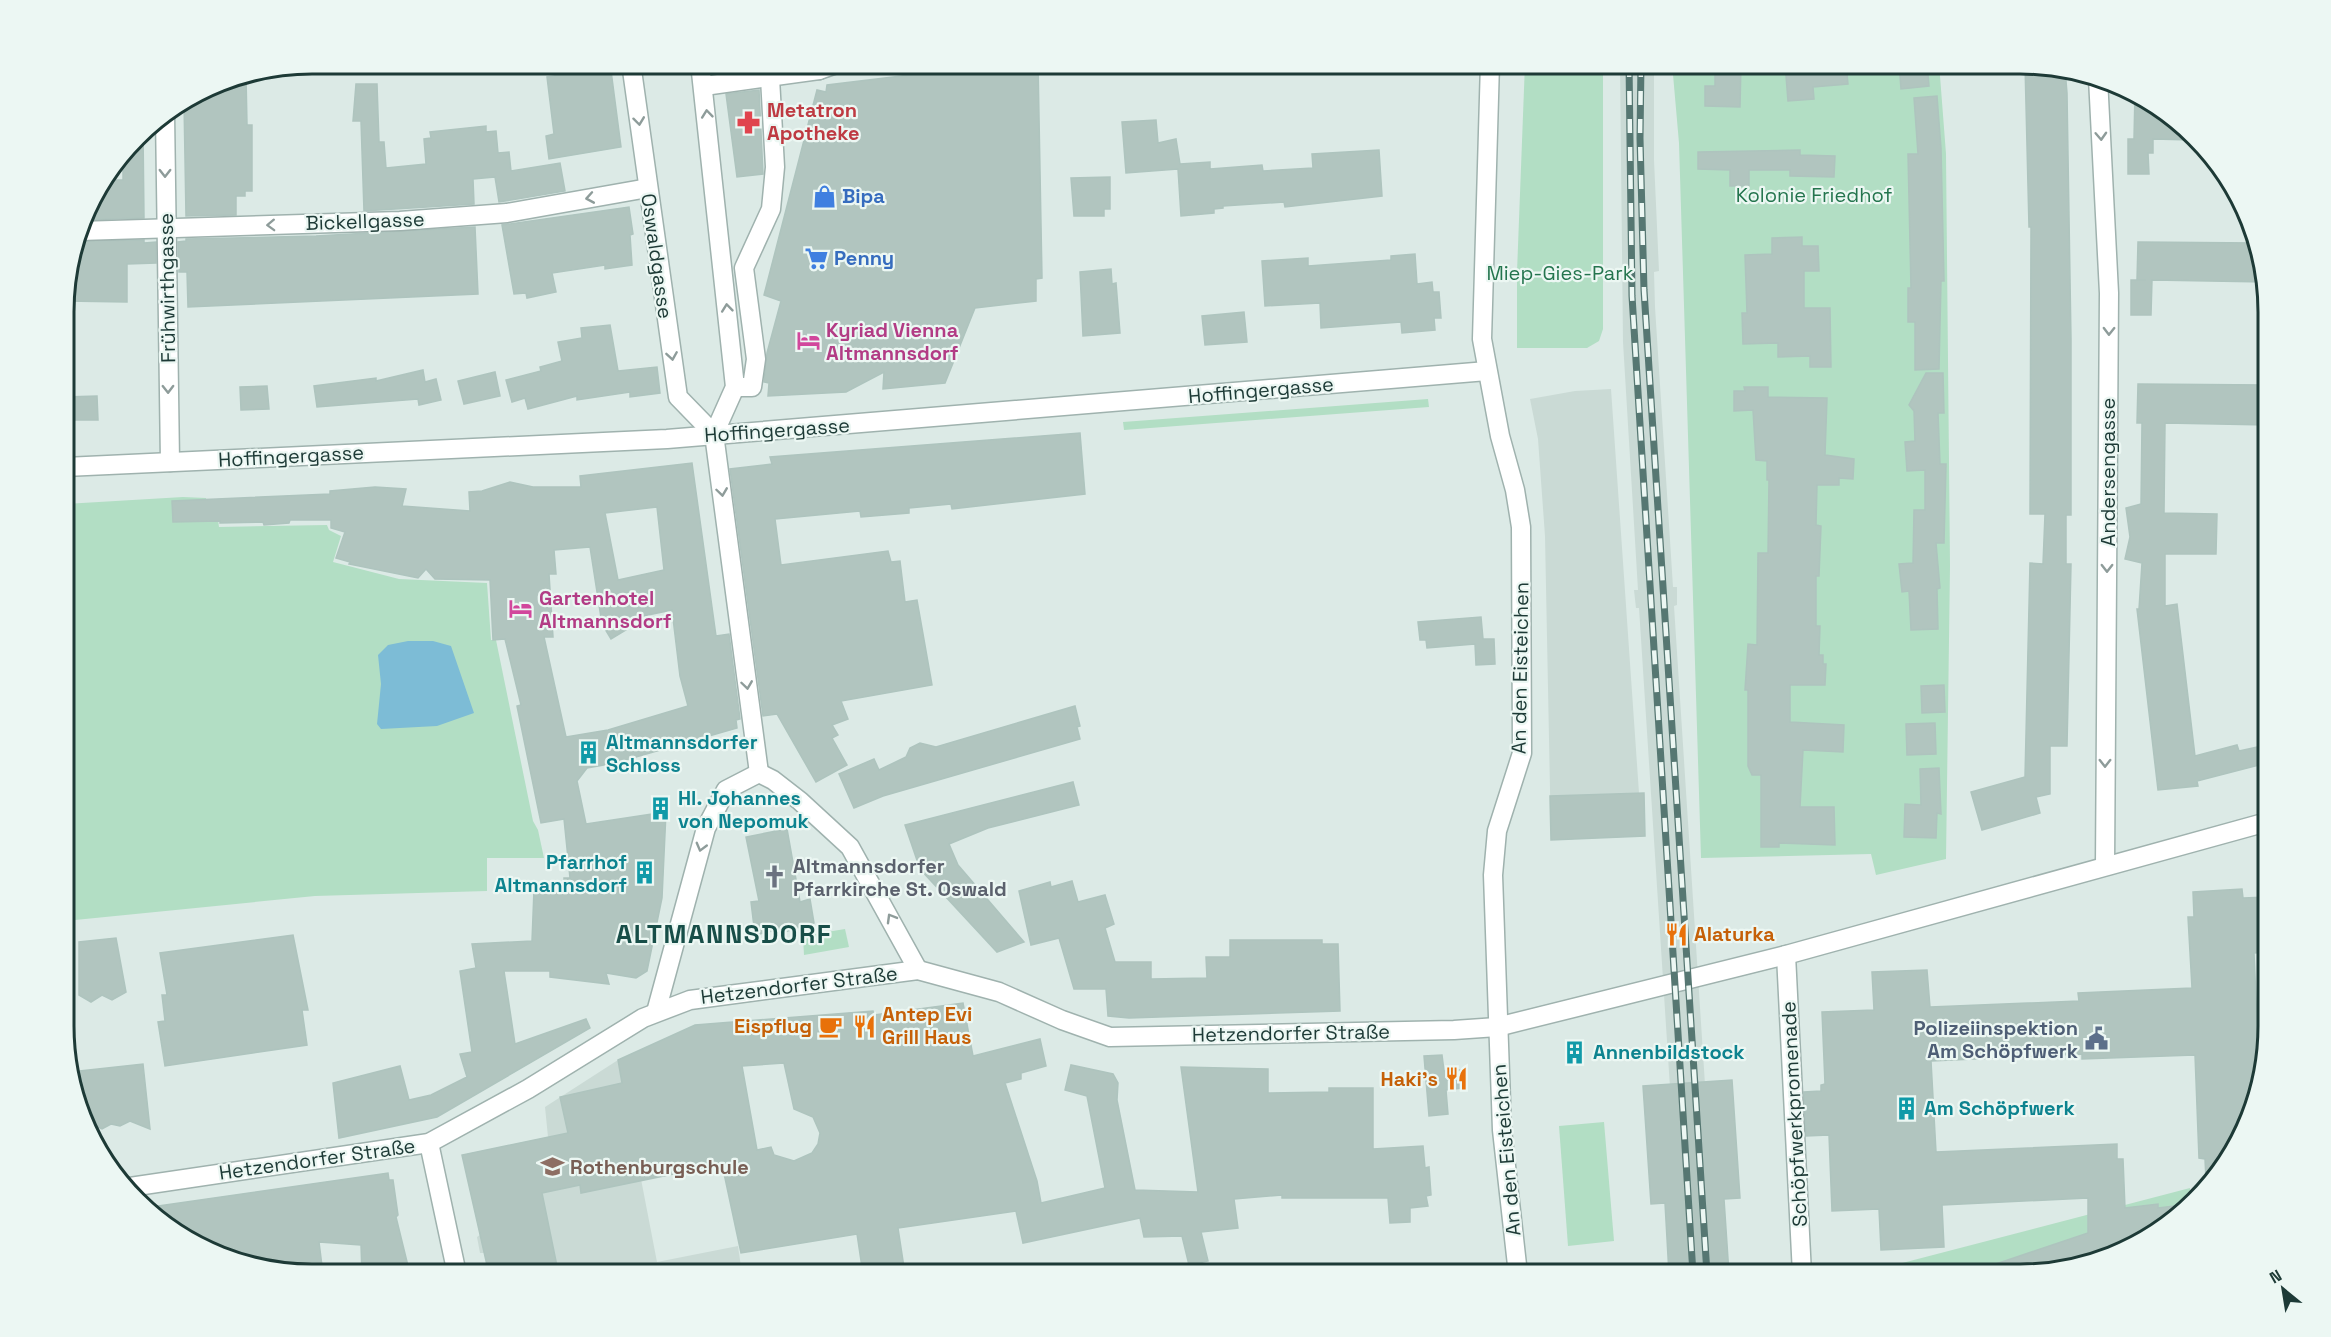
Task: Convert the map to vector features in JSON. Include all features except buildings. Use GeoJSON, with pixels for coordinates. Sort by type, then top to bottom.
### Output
{"type":"FeatureCollection","features":[{"type":"Feature","properties":{"kind":"street","name":"Oswaldgasse"},"geometry":{"type":"LineString","coordinates":[[632,74],[678,397],[714,434]]}},
{"type":"Feature","properties":{"kind":"street"},"geometry":{"type":"LineString","coordinates":[[702,74],[735,387],[714,434],[759,772]]}},
{"type":"Feature","properties":{"kind":"street"},"geometry":{"type":"LineString","coordinates":[[704,86],[787,74]]}},
{"type":"Feature","properties":{"kind":"street","name":"An den Eisteichen"},"geometry":{"type":"LineString","coordinates":[[1490,74],[1481,319],[1487,371],[1500,436],[1515,490],[1521,527],[1523,732],[1521,753],[1494,850],[1493,934],[1502,1130],[1517,1264]]}},
{"type":"Feature","properties":{"kind":"street"},"geometry":{"type":"LineString","coordinates":[[735,387],[752,387],[756,358],[744,268],[771,209],[775,168],[770,78]]}},
{"type":"Feature","properties":{"kind":"street","name":"Andersengasse"},"geometry":{"type":"LineString","coordinates":[[2098,87],[2109,293],[2105,866]]}},
{"type":"Feature","properties":{"kind":"street","name":"Frühwirthgasse"},"geometry":{"type":"LineString","coordinates":[[165,125],[170,462]]}},
{"type":"Feature","properties":{"kind":"street","name":"Bickellgasse"},"geometry":{"type":"LineString","coordinates":[[88,231],[400,221],[507,213],[648,188]]}},
{"type":"Feature","properties":{"kind":"street","name":"Hoffingergasse"},"geometry":{"type":"LineString","coordinates":[[74,467],[667,439],[1487,371]]}},
{"type":"Feature","properties":{"kind":"street"},"geometry":{"type":"LineString","coordinates":[[759,772],[800,801],[850,847],[918,970]]}},
{"type":"Feature","properties":{"kind":"street"},"geometry":{"type":"LineString","coordinates":[[656,1012],[706,828],[726,790],[759,772]]}},
{"type":"Feature","properties":{"kind":"street"},"geometry":{"type":"LineString","coordinates":[[1497,1027],[1786,955],[2258,824]]}},
{"type":"Feature","properties":{"kind":"street","name":"Schöpfwerkpromenade"},"geometry":{"type":"LineString","coordinates":[[1786,955],[1801,1264]]}},
{"type":"Feature","properties":{"kind":"street","name":"Hetzendorfer Straße"},"geometry":{"type":"LineString","coordinates":[[136,1186],[429,1143],[528,1089],[656,1012],[690,1000],[918,970],[999,992],[1062,1020],[1110,1037],[1454,1030],[1497,1027]]}},
{"type":"Feature","properties":{"kind":"street"},"geometry":{"type":"LineString","coordinates":[[429,1143],[455,1264]]}},
{"type":"Feature","properties":{"kind":"shaded area"},"geometry":{"type":"Polygon","coordinates":[[[1620,74],[1654,74],[1654,160],[1659,271],[1654,272],[1655,307],[1673,587],[1677,587],[1677,605],[1674,606],[1706,1100],[1671,1103],[1639,608],[1636,608],[1634,590],[1638,590],[1623,342],[1620,74]]]}},
{"type":"Feature","properties":{"kind":"shaded area"},"geometry":{"type":"Polygon","coordinates":[[[1611,389],[1639,793],[1644,793],[1645,836],[1551,840],[1545,536],[1538,439],[1530,399],[1575,391],[1611,389]]]}},
{"type":"Feature","properties":{"kind":"shaded area","name":"Rothenburgschule"},"geometry":{"type":"Polygon","coordinates":[[[618,1060],[657,1262],[738,1246],[741,1264],[487,1264],[484,1253],[480,1253],[477,1237],[480,1235],[462,1155],[548,1137],[545,1107],[618,1060]]]}},
{"type":"Feature","properties":{"kind":"green space","name":"Miep-Gies-Park"},"geometry":{"type":"Polygon","coordinates":[[[1525,74],[1603,74],[1603,329],[1599,341],[1587,348],[1517,348],[1517,272],[1525,74]]]}},
{"type":"Feature","properties":{"kind":"green space","name":"Kolonie Friedhof"},"geometry":{"type":"Polygon","coordinates":[[[1673,74],[1940,74],[1946,154],[1950,566],[1946,859],[1876,875],[1871,854],[1701,858],[1679,143],[1673,74]]]}},
{"type":"Feature","properties":{"kind":"green space"},"geometry":{"type":"Polygon","coordinates":[[[1428,399],[1429,407],[1124,430],[1123,422],[1428,399]]]}},
{"type":"Feature","properties":{"kind":"green space"},"geometry":{"type":"Polygon","coordinates":[[[183,497],[206,498],[207,517],[218,520],[219,527],[327,525],[329,530],[341,536],[333,562],[399,579],[487,583],[491,640],[496,640],[533,821],[538,830],[544,858],[487,858],[487,891],[315,896],[74,920],[74,503],[183,497]]]}},
{"type":"Feature","properties":{"kind":"green space"},"geometry":{"type":"Polygon","coordinates":[[[845,929],[849,947],[804,955],[803,936],[845,929]]]}},
{"type":"Feature","properties":{"kind":"green space"},"geometry":{"type":"Polygon","coordinates":[[[1604,1122],[1614,1241],[1568,1246],[1559,1126],[1604,1122]]]}},
{"type":"Feature","properties":{"kind":"green space"},"geometry":{"type":"Polygon","coordinates":[[[2190,1188],[2188,1194],[2138,1232],[2096,1251],[2066,1259],[2020,1264],[1898,1264],[2190,1188]]]}},
{"type":"Feature","properties":{"kind":"water"},"geometry":{"type":"Polygon","coordinates":[[[408,641],[433,641],[451,646],[474,713],[437,726],[381,729],[377,724],[381,684],[378,655],[388,645],[408,641]]]}},
{"type":"Feature","properties":{"kind":"railway"},"geometry":{"type":"LineString","coordinates":[[1629,74],[1632,296],[1692,1264]]}},
{"type":"Feature","properties":{"kind":"railway"},"geometry":{"type":"LineString","coordinates":[[1641,74],[1644,290],[1706,1264]]}},
{"type":"Feature","properties":{"kind":"place","name":"Metatron Apotheke"},"geometry":{"type":"Point","coordinates":[749,122]}},
{"type":"Feature","properties":{"kind":"place","name":"Bipa"},"geometry":{"type":"Point","coordinates":[824,196]}},
{"type":"Feature","properties":{"kind":"place","name":"Penny"},"geometry":{"type":"Point","coordinates":[816,258]}},
{"type":"Feature","properties":{"kind":"place","name":"Kyriad Vienna Altmannsdorf"},"geometry":{"type":"Point","coordinates":[808,341]}},
{"type":"Feature","properties":{"kind":"place","name":"Gartenhotel Altmannsdorf"},"geometry":{"type":"Point","coordinates":[521,609]}},
{"type":"Feature","properties":{"kind":"place","name":"Altmannsdorfer Schloss"},"geometry":{"type":"Point","coordinates":[588,753]}},
{"type":"Feature","properties":{"kind":"place","name":"Hl. Johannes von Nepomuk"},"geometry":{"type":"Point","coordinates":[660,809]}},
{"type":"Feature","properties":{"kind":"place","name":"Pfarrhof Altmannsdorf"},"geometry":{"type":"Point","coordinates":[645,873]}},
{"type":"Feature","properties":{"kind":"place","name":"Altmannsdorfer Pfarrkirche St. Oswald"},"geometry":{"type":"Point","coordinates":[775,877]}},
{"type":"Feature","properties":{"kind":"place","name":"Alaturka"},"geometry":{"type":"Point","coordinates":[1676,934]}},
{"type":"Feature","properties":{"kind":"place","name":"Eispflug"},"geometry":{"type":"Point","coordinates":[830,1026]}},
{"type":"Feature","properties":{"kind":"place","name":"Antep Evi Grill Haus"},"geometry":{"type":"Point","coordinates":[864,1026]}},
{"type":"Feature","properties":{"kind":"place","name":"Polizeiinspektion Am Schöpfwerk"},"geometry":{"type":"Point","coordinates":[2096,1039]}},
{"type":"Feature","properties":{"kind":"place","name":"Annenbildstock"},"geometry":{"type":"Point","coordinates":[1575,1052]}},
{"type":"Feature","properties":{"kind":"place","name":"Haki's"},"geometry":{"type":"Point","coordinates":[1456,1079]}},
{"type":"Feature","properties":{"kind":"place","name":"Am Schöpfwerk"},"geometry":{"type":"Point","coordinates":[1906,1108]}},
{"type":"Feature","properties":{"kind":"place","name":"Rothenburgschule"},"geometry":{"type":"Point","coordinates":[552,1167]}},
{"type":"Feature","properties":{"kind":"district","name":"ALTMANNSDORF"},"geometry":{"type":"Point","coordinates":[724,934]}}]}
